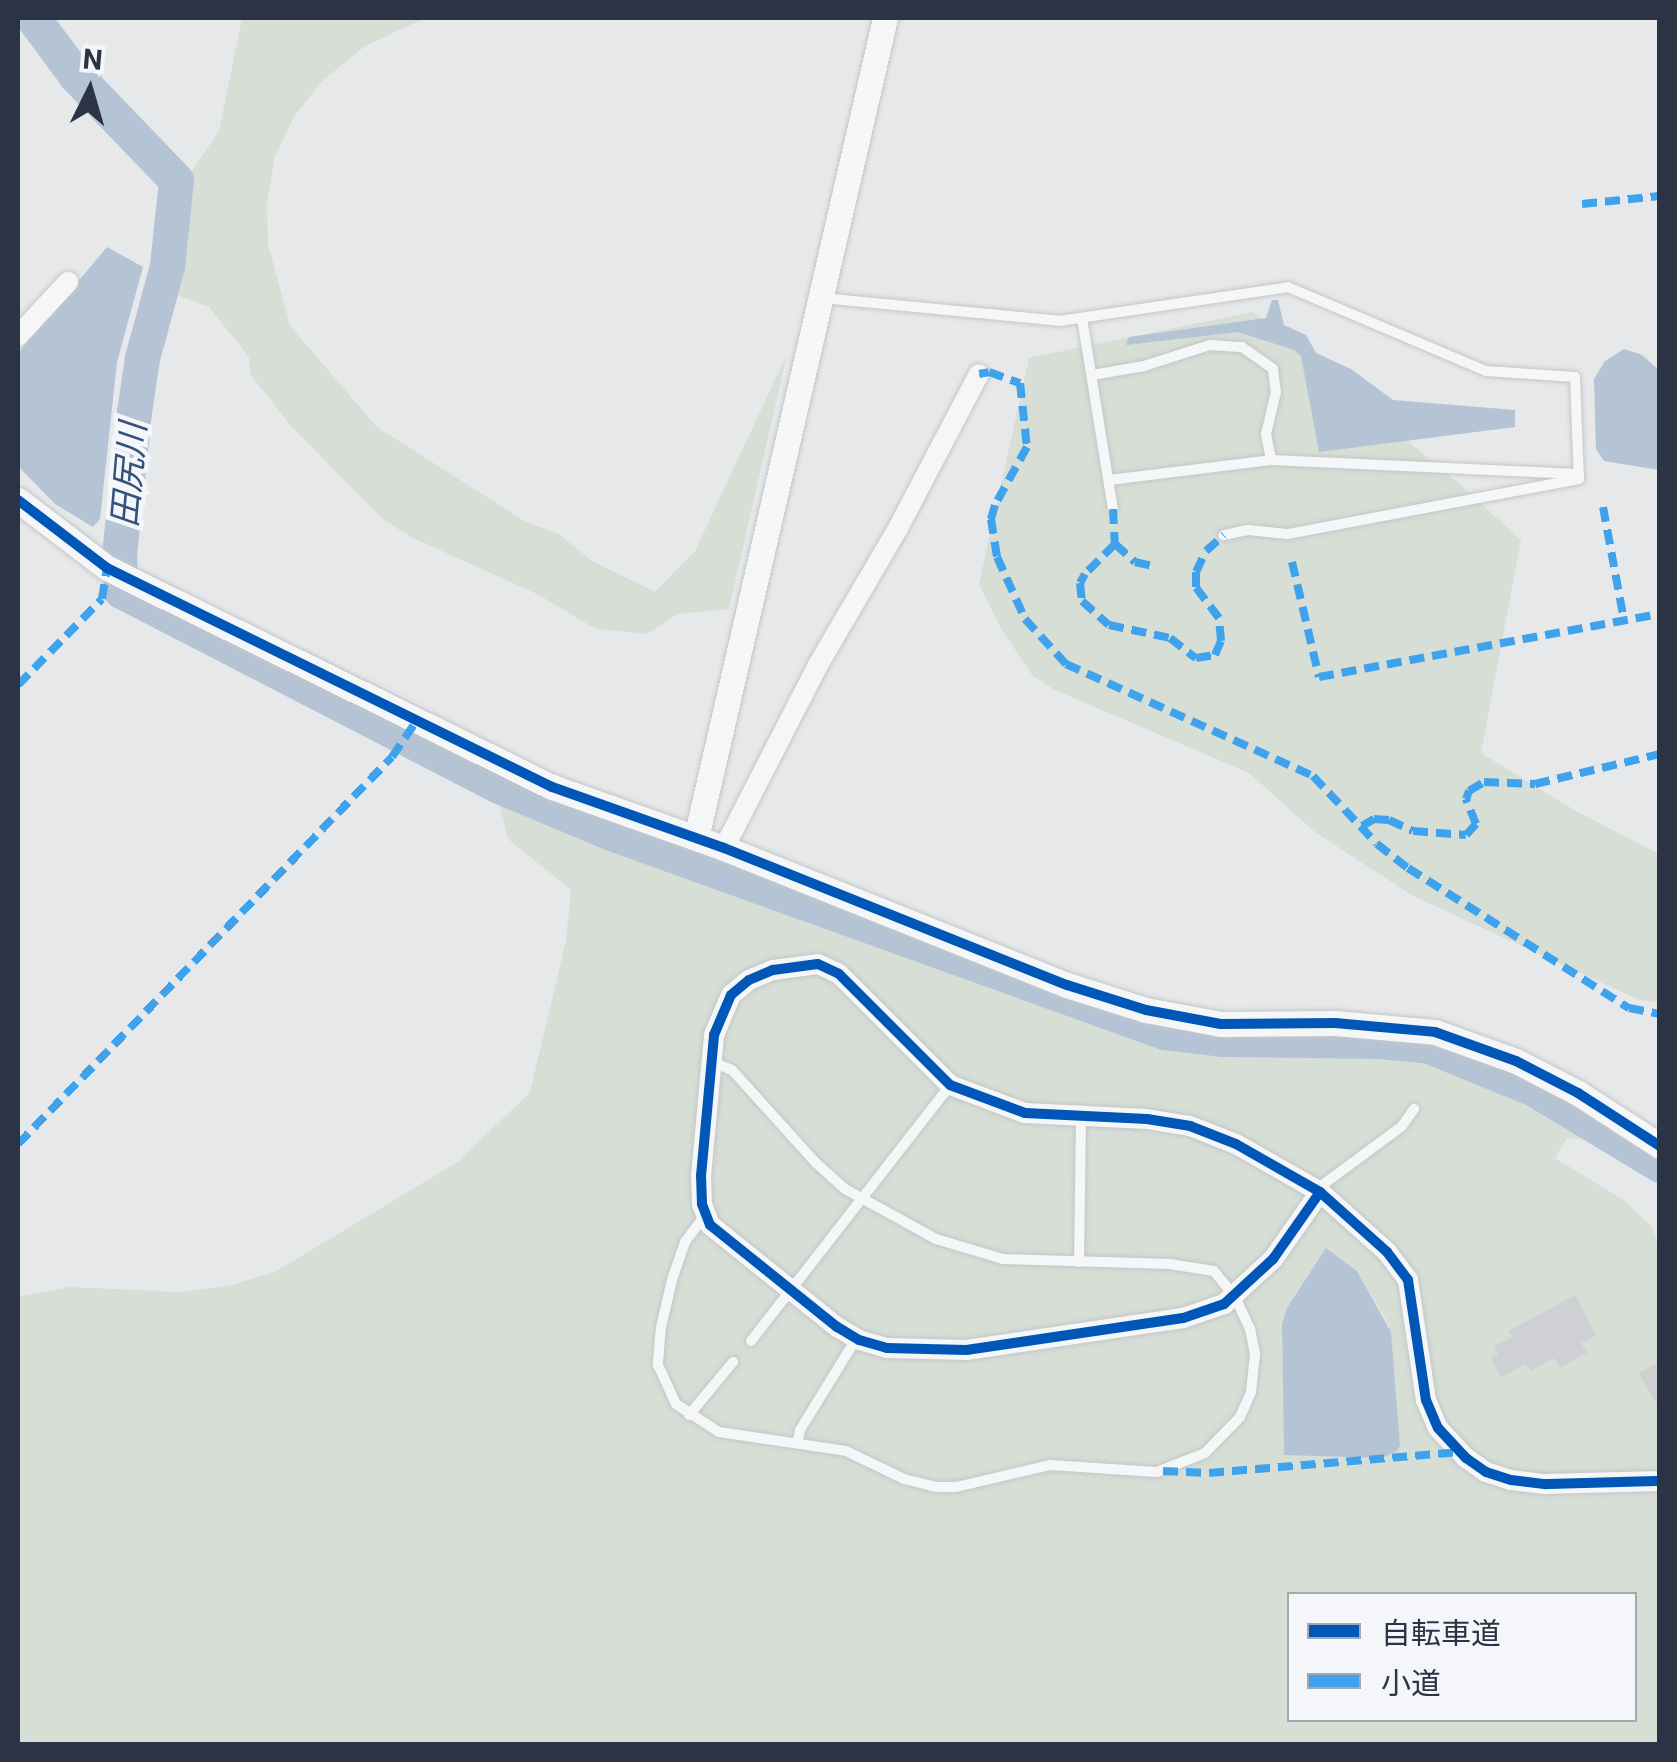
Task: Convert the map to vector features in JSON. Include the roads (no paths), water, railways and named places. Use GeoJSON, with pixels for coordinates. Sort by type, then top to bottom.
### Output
{"type":"FeatureCollection","features":[{"type":"Feature","properties":{"kind":"street"},"geometry":{"type":"LineString","coordinates":[[696,838],[885,18]]}},
{"type":"Feature","properties":{"kind":"street"},"geometry":{"type":"LineString","coordinates":[[18,336],[68,282]]}},
{"type":"Feature","properties":{"kind":"street"},"geometry":{"type":"LineString","coordinates":[[724,848],[818,665],[897,530],[979,374]]}},
{"type":"Feature","properties":{"kind":"street"},"geometry":{"type":"LineString","coordinates":[[18,500],[107,568],[415,723],[552,787],[724,848],[993,957],[1146,1010],[1221,1024],[1335,1023],[1434,1032],[1516,1060],[1578,1093],[1660,1146]]}},
{"type":"Feature","properties":{"kind":"street"},"geometry":{"type":"LineString","coordinates":[[1318,1191],[1272,1259],[1235,1297],[1183,1318],[966,1350],[886,1348],[856,1339],[732,1247],[710,1225],[701,1176],[714,1035],[731,996],[749,980],[774,970],[818,964],[840,974],[950,1085],[1025,1112],[1190,1126],[1264,1158],[1318,1191],[1387,1252],[1408,1280],[1426,1400],[1438,1428],[1466,1458],[1486,1472],[1545,1484],[1660,1481]]}},
{"type":"Feature","properties":{"kind":"lane"},"geometry":{"type":"LineString","coordinates":[[821,298],[1059,321],[1288,287],[1486,370],[1575,377],[1578,479],[1287,534],[1248,530],[1224,535]]}},
{"type":"Feature","properties":{"kind":"lane"},"geometry":{"type":"LineString","coordinates":[[1082,318],[1113,509]]}},
{"type":"Feature","properties":{"kind":"lane"},"geometry":{"type":"LineString","coordinates":[[1092,375],[1144,366],[1210,345],[1227,344],[1255,353],[1273,369],[1276,381],[1266,434],[1271,460]]}},
{"type":"Feature","properties":{"kind":"lane"},"geometry":{"type":"LineString","coordinates":[[1108,480],[1271,460],[1578,474]]}},
{"type":"Feature","properties":{"kind":"lane"},"geometry":{"type":"LineString","coordinates":[[706,1214],[684,1242],[661,1327],[658,1365],[664,1383],[690,1414],[719,1432],[798,1440],[846,1451],[904,1479],[956,1487],[1050,1465],[1139,1472],[1173,1469],[1194,1460],[1232,1427],[1250,1392],[1254,1345],[1235,1297],[1214,1271],[1199,1266],[1032,1262],[936,1239],[860,1201],[816,1163],[732,1070],[711,1062]]}},
{"type":"Feature","properties":{"kind":"lane"},"geometry":{"type":"LineString","coordinates":[[752,1341],[950,1085]]}},
{"type":"Feature","properties":{"kind":"lane"},"geometry":{"type":"LineString","coordinates":[[1318,1191],[1402,1126],[1414,1109]]}},
{"type":"Feature","properties":{"kind":"lane"},"geometry":{"type":"LineString","coordinates":[[1079,1262],[1080,1116]]}},
{"type":"Feature","properties":{"kind":"lane"},"geometry":{"type":"LineString","coordinates":[[798,1440],[856,1339]]}},
{"type":"Feature","properties":{"kind":"lane"},"geometry":{"type":"LineString","coordinates":[[690,1414],[732,1362]]}},
{"type":"Feature","properties":{"kind":"water"},"geometry":{"type":"Polygon","coordinates":[[[107,247],[143,267],[117,362],[100,519],[93,527],[55,504],[18,466],[18,353],[107,247]]]}},
{"type":"Feature","properties":{"kind":"water"},"geometry":{"type":"Polygon","coordinates":[[[1272,300],[1278,300],[1284,325],[1306,335],[1316,353],[1351,369],[1393,400],[1515,410],[1515,427],[1319,452],[1301,356],[1294,350],[1238,332],[1126,345],[1129,337],[1266,318],[1272,300]]]}},
{"type":"Feature","properties":{"kind":"water"},"geometry":{"type":"Polygon","coordinates":[[[1624,349],[1642,355],[1659,370],[1659,470],[1604,461],[1596,449],[1594,379],[1605,361],[1624,349]]]}},
{"type":"Feature","properties":{"kind":"water"},"geometry":{"type":"Polygon","coordinates":[[[1326,1248],[1357,1271],[1391,1332],[1400,1445],[1397,1451],[1382,1458],[1284,1455],[1282,1324],[1287,1308],[1326,1248]]]}},
{"type":"Feature","properties":{"kind":"waterway","name":"田尻川"},"geometry":{"type":"LineString","coordinates":[[33,18],[76,76],[176,180],[167,266],[142,358],[134,412],[119,554],[121,591],[499,786],[611,833],[1164,1032],[1224,1039],[1381,1041],[1429,1046],[1534,1089],[1660,1165]]}}]}
